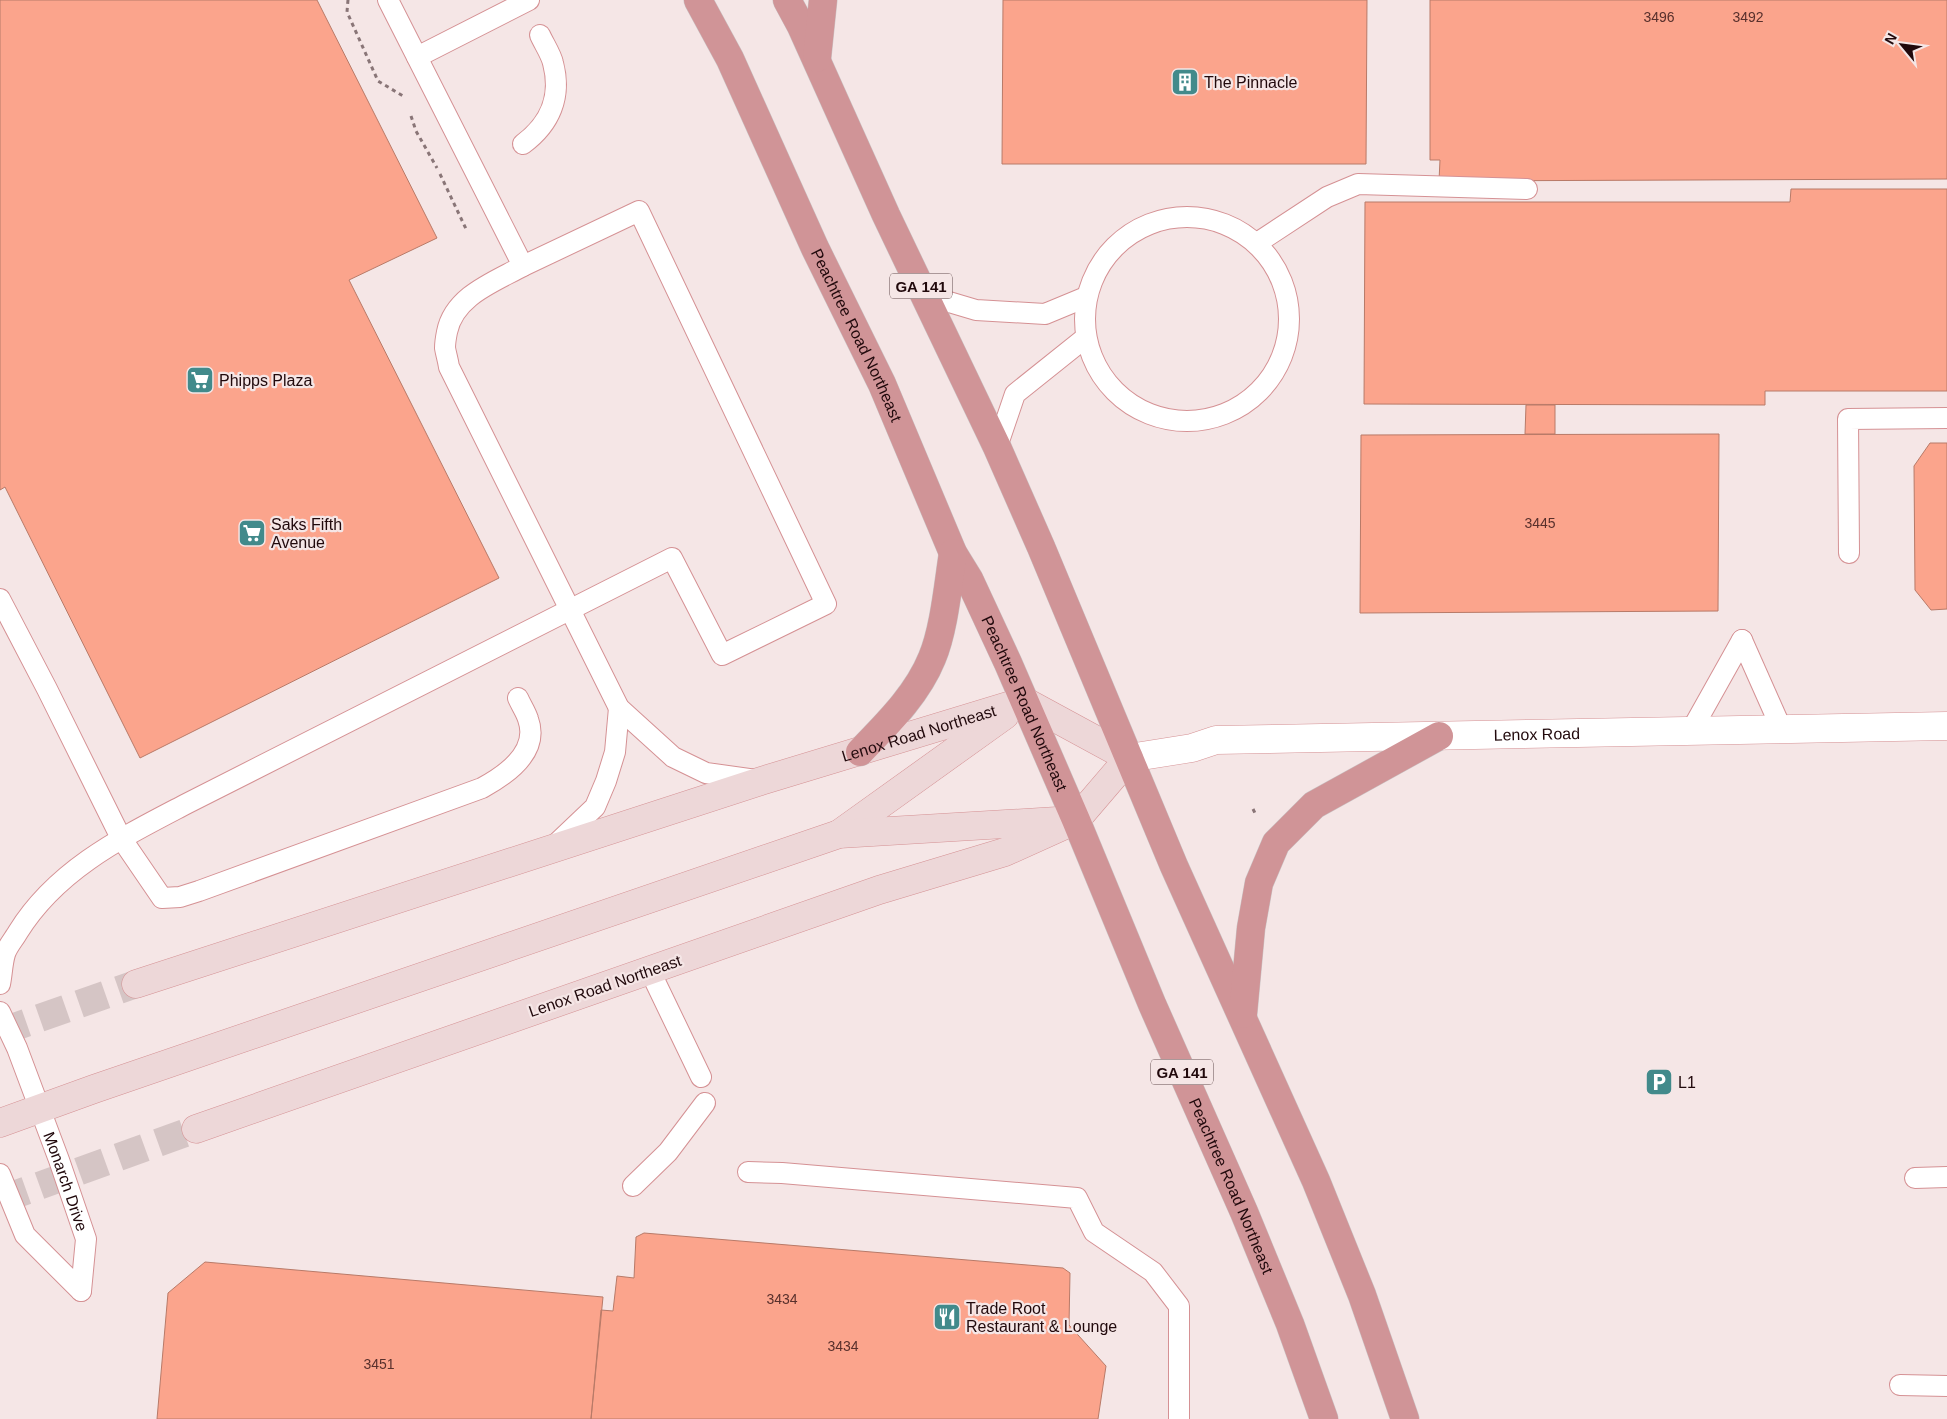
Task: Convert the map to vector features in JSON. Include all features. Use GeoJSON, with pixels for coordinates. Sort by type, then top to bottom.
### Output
{"type":"FeatureCollection","features":[{"type":"Feature","properties":{"kind":"highway","name":"Peachtree Road Northeast"},"geometry":{"type":"LineString","coordinates":[[698,0],[730,59],[815,248],[882,384],[953,553],[969,579],[1024,701],[1076,820],[1152,1004],[1244,1212],[1290,1324],[1324,1419]]}},
{"type":"Feature","properties":{"kind":"highway","name":"GA 141"},"geometry":{"type":"LineString","coordinates":[[787,0],[886,215],[997,446],[1174,866],[1305,1155],[1355,1276],[1405,1419]]}},
{"type":"Feature","properties":{"kind":"highway"},"geometry":{"type":"LineString","coordinates":[[816,60],[823,0]]}},
{"type":"Feature","properties":{"kind":"highway"},"geometry":{"type":"LineString","coordinates":[[860,752],[892,719],[907,700],[932,658],[942,618],[953,553]]}},
{"type":"Feature","properties":{"kind":"highway"},"geometry":{"type":"LineString","coordinates":[[1242,1018],[1251,928],[1258,883],[1276,843],[1314,805],[1439,736]]}},
{"type":"Feature","properties":{"kind":"main road"},"geometry":{"type":"LineString","coordinates":[[839,834],[1024,701],[1129,758]]}},
{"type":"Feature","properties":{"kind":"main road","name":"Lenox Road Northeast"},"geometry":{"type":"LineString","coordinates":[[136,984],[761,781],[1024,701]]}},
{"type":"Feature","properties":{"kind":"main road","name":"Lenox Road Northeast"},"geometry":{"type":"LineString","coordinates":[[196,1129],[879,890],[1005,852],[1076,820],[1129,758]]}},
{"type":"Feature","properties":{"kind":"main road"},"geometry":{"type":"LineString","coordinates":[[0,1123],[839,834],[1076,820]]}},
{"type":"Feature","properties":{"kind":"street","name":"Lenox Road"},"geometry":{"type":"LineString","coordinates":[[1129,758],[1192,748],[1216,740],[1947,726]]}},
{"type":"Feature","properties":{"kind":"lane"},"geometry":{"type":"LineString","coordinates":[[417,57],[529,0]]}},
{"type":"Feature","properties":{"kind":"lane"},"geometry":{"type":"LineString","coordinates":[[394,2],[417,57],[523,266]]}},
{"type":"Feature","properties":{"kind":"lane"},"geometry":{"type":"LineString","coordinates":[[523,144],[547,122],[553,104],[556,85],[553,62],[540,35]]}},
{"type":"Feature","properties":{"kind":"lane"},"geometry":{"type":"LineString","coordinates":[[1256,243],[1327,197],[1358,184],[1527,189]]}},
{"type":"Feature","properties":{"kind":"lane"},"geometry":{"type":"LineString","coordinates":[[0,984],[5,953],[26,919],[49,892],[73,870],[121,838],[570,608],[672,558],[722,655],[826,604],[640,211],[523,266],[485,287],[458,307],[449,325],[445,346],[449,367],[570,608],[618,708],[672,757],[706,773],[761,781]]}},
{"type":"Feature","properties":{"kind":"lane"},"geometry":{"type":"LineString","coordinates":[[1171,217],[1202,217],[1232,226],[1256,243],[1275,267],[1286,294],[1289,324],[1284,352],[1270,379],[1246,403],[1215,418],[1181,422],[1148,414],[1119,397],[1097,370],[1085,338],[1084,318],[1086,297],[1098,269],[1117,244],[1142,227],[1171,217]]}},
{"type":"Feature","properties":{"kind":"lane"},"geometry":{"type":"LineString","coordinates":[[919,283],[939,299],[976,310],[1045,314],[1086,297]]}},
{"type":"Feature","properties":{"kind":"lane"},"geometry":{"type":"LineString","coordinates":[[997,446],[1015,394],[1085,338]]}},
{"type":"Feature","properties":{"kind":"lane"},"geometry":{"type":"LineString","coordinates":[[1849,553],[1848,419],[1947,418]]}},
{"type":"Feature","properties":{"kind":"lane"},"geometry":{"type":"LineString","coordinates":[[0,599],[121,838],[162,898],[180,897],[199,891],[482,788],[504,776],[521,758],[530,734],[529,720],[518,698]]}},
{"type":"Feature","properties":{"kind":"lane"},"geometry":{"type":"LineString","coordinates":[[1692,731],[1742,640],[1782,730]]}},
{"type":"Feature","properties":{"kind":"lane"},"geometry":{"type":"LineString","coordinates":[[551,849],[595,807],[615,752],[618,708]]}},
{"type":"Feature","properties":{"kind":"lane"},"geometry":{"type":"LineString","coordinates":[[650,971],[700,1077]]}},
{"type":"Feature","properties":{"kind":"lane"},"geometry":{"type":"LineString","coordinates":[[0,1012],[17,1048],[39,1109]]}},
{"type":"Feature","properties":{"kind":"lane"},"geometry":{"type":"LineString","coordinates":[[633,1186],[668,1152],[705,1103]]}},
{"type":"Feature","properties":{"kind":"lane","name":"Monarch Drive"},"geometry":{"type":"LineString","coordinates":[[0,1174],[25,1236],[81,1292],[86,1239],[39,1109]]}},
{"type":"Feature","properties":{"kind":"lane"},"geometry":{"type":"LineString","coordinates":[[748,1172],[792,1173],[1077,1198],[1094,1232],[1154,1272],[1179,1306],[1179,1419]]}},
{"type":"Feature","properties":{"kind":"lane"},"geometry":{"type":"LineString","coordinates":[[1915,1178],[1947,1176]]}},
{"type":"Feature","properties":{"kind":"lane"},"geometry":{"type":"LineString","coordinates":[[1900,1385],[1947,1386]]}},
{"type":"Feature","properties":{"kind":"path"},"geometry":{"type":"LineString","coordinates":[[348,0],[347,12],[378,81],[404,97]]}},
{"type":"Feature","properties":{"kind":"path"},"geometry":{"type":"LineString","coordinates":[[410,114],[416,131],[439,171],[467,231]]}},
{"type":"Feature","properties":{"kind":"building","name":"Phipps Plaza"},"geometry":{"type":"Polygon","coordinates":[[[0,0],[317,0],[437,238],[349,280],[499,578],[140,758],[5,487],[0,490],[0,0]]]}},
{"type":"Feature","properties":{"kind":"building","name":"The Pinnacle"},"geometry":{"type":"Polygon","coordinates":[[[1003,0],[1367,0],[1366,164],[1002,164],[1003,0]]]}},
{"type":"Feature","properties":{"kind":"building"},"geometry":{"type":"Polygon","coordinates":[[[1430,0],[1947,0],[1947,179],[1439,181],[1440,160],[1430,160],[1430,0]]]}},
{"type":"Feature","properties":{"kind":"building"},"geometry":{"type":"Polygon","coordinates":[[[1791,189],[1947,189],[1947,391],[1765,391],[1765,405],[1364,404],[1365,202],[1790,202],[1791,189]]]}},
{"type":"Feature","properties":{"kind":"building"},"geometry":{"type":"Polygon","coordinates":[[[1526,405],[1555,405],[1555,434],[1525,434],[1526,405]]]}},
{"type":"Feature","properties":{"kind":"building"},"geometry":{"type":"Polygon","coordinates":[[[1719,434],[1718,611],[1360,613],[1361,435],[1719,434]]]}},
{"type":"Feature","properties":{"kind":"building"},"geometry":{"type":"Polygon","coordinates":[[[1930,443],[1947,443],[1947,609],[1931,610],[1915,590],[1914,466],[1930,443]]]}},
{"type":"Feature","properties":{"kind":"building"},"geometry":{"type":"Polygon","coordinates":[[[644,1233],[1063,1268],[1070,1273],[1069,1325],[1106,1366],[1098,1419],[591,1419],[601,1310],[613,1311],[617,1276],[634,1278],[636,1237],[644,1233]]]}},
{"type":"Feature","properties":{"kind":"building"},"geometry":{"type":"Polygon","coordinates":[[[205,1262],[603,1297],[591,1419],[157,1419],[168,1293],[205,1262]]]}},
{"type":"Feature","properties":{"kind":"tunnel"},"geometry":{"type":"LineString","coordinates":[[0,1032],[136,984]]}},
{"type":"Feature","properties":{"kind":"tunnel"},"geometry":{"type":"LineString","coordinates":[[0,1200],[196,1129]]}},
{"type":"Feature","properties":{"kind":"place","name":"The Pinnacle"},"geometry":{"type":"Point","coordinates":[1185,82]}},
{"type":"Feature","properties":{"kind":"place","name":"Phipps Plaza"},"geometry":{"type":"Point","coordinates":[200,380]}},
{"type":"Feature","properties":{"kind":"place","name":"Saks Fifth Avenue"},"geometry":{"type":"Point","coordinates":[252,533]}},
{"type":"Feature","properties":{"kind":"place","name":"L1"},"geometry":{"type":"Point","coordinates":[1659,1082]}},
{"type":"Feature","properties":{"kind":"place","name":"Trade Root Restaurant & Lounge"},"geometry":{"type":"Point","coordinates":[947,1317]}}]}
